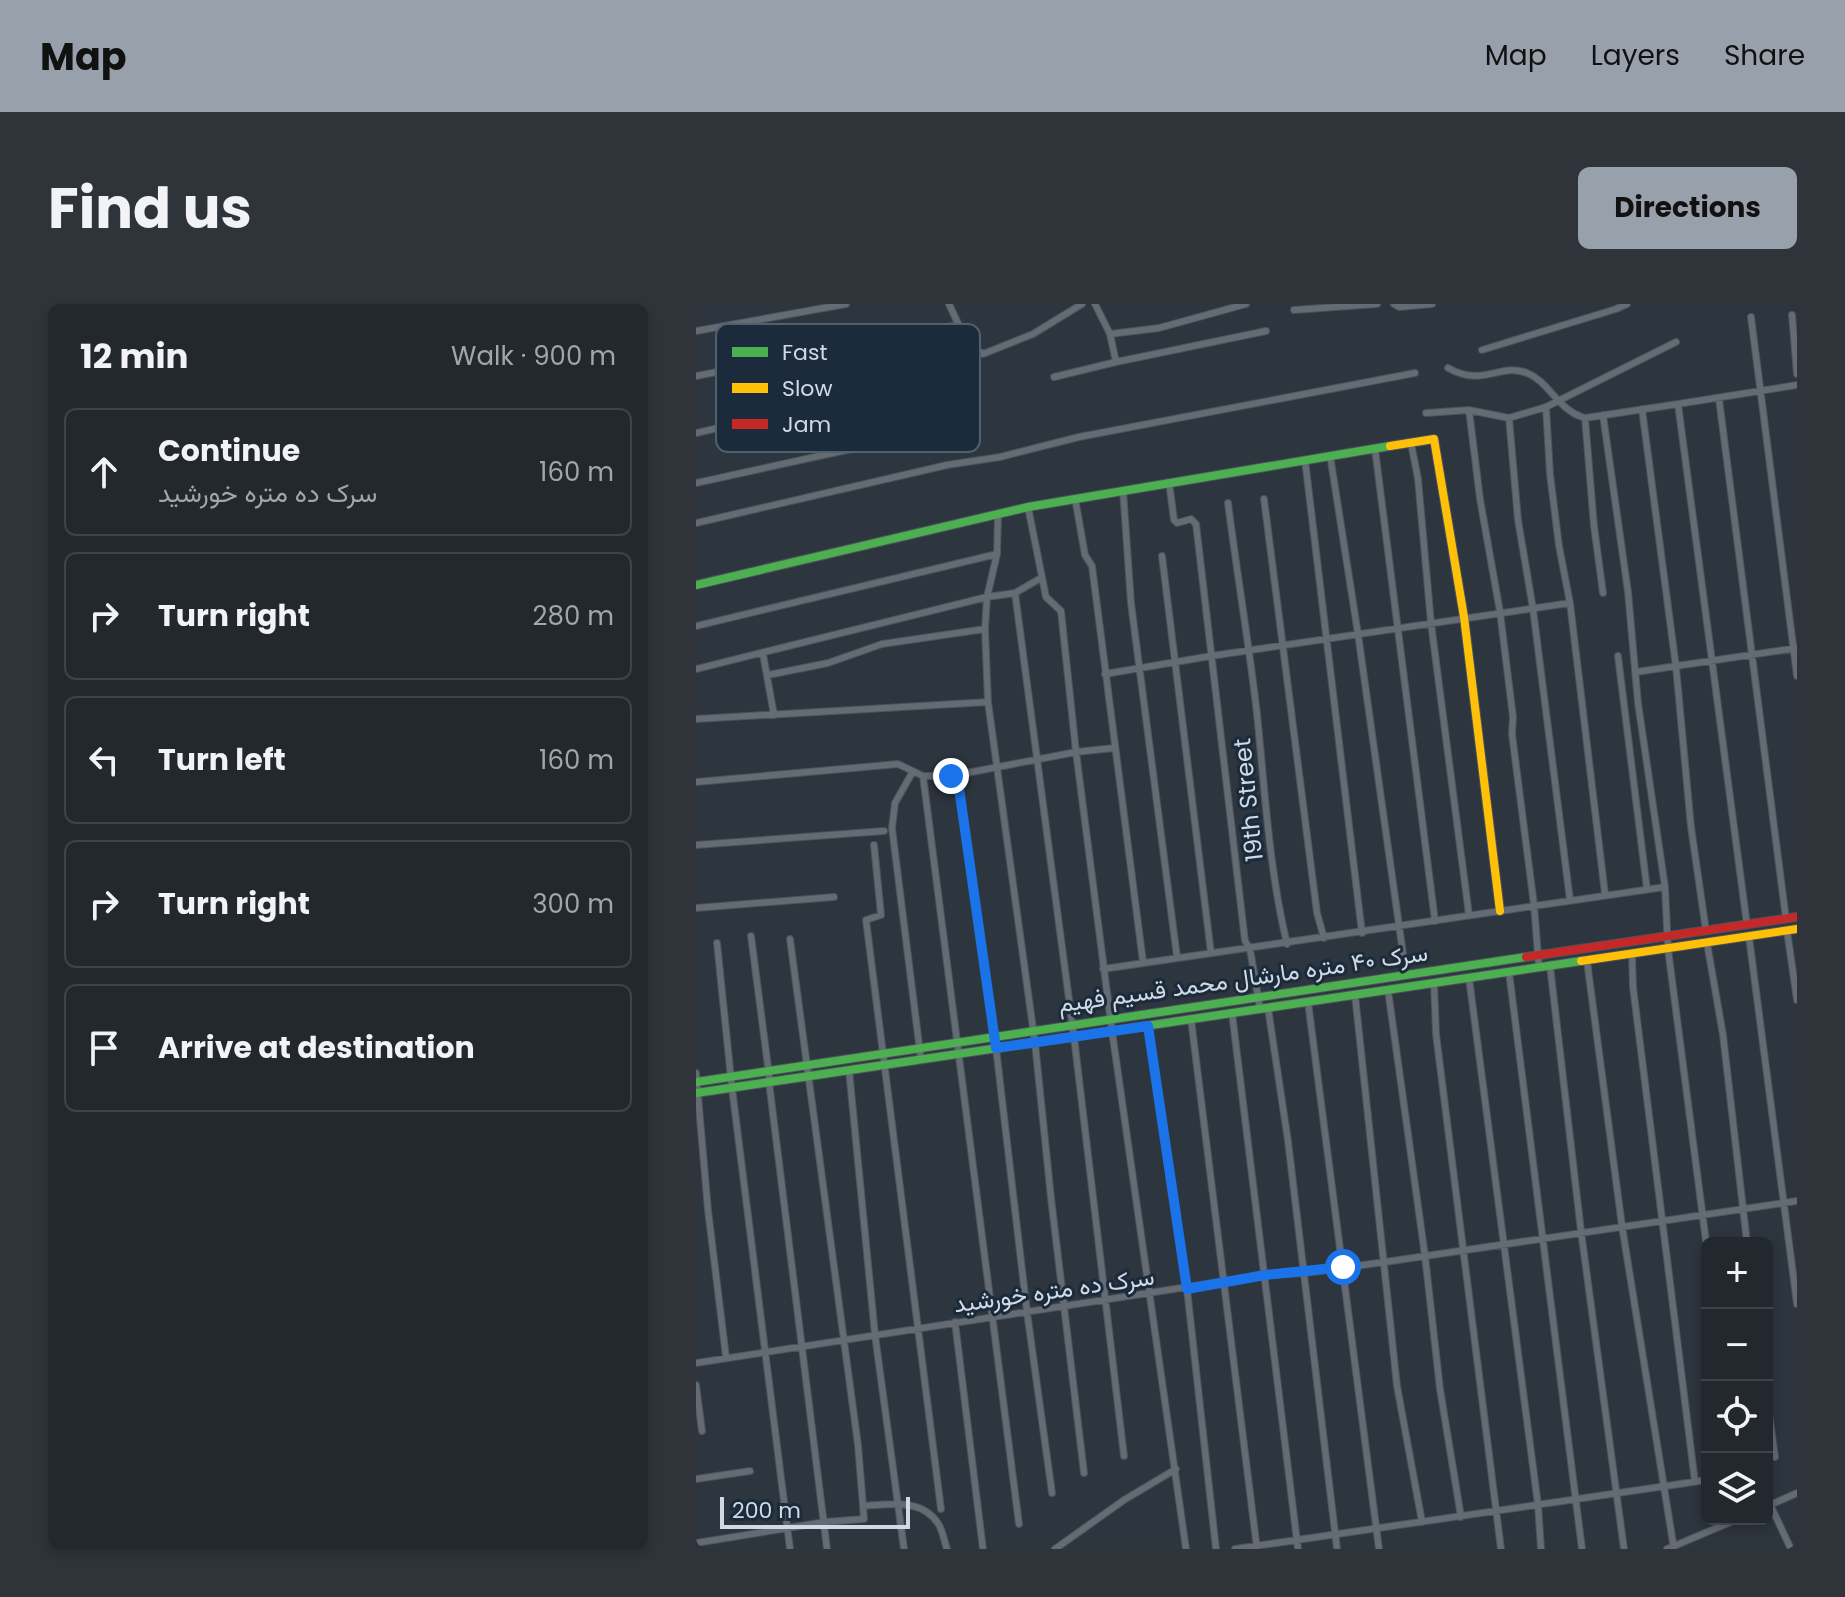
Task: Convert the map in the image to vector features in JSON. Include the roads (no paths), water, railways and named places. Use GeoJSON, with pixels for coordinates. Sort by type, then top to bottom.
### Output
{"type":"FeatureCollection","features":[{"type":"Feature","properties":{"kind":"street"},"geometry":{"type":"LineString","coordinates":[[735,324],[846,304]]}},
{"type":"Feature","properties":{"kind":"street"},"geometry":{"type":"LineString","coordinates":[[949,304],[958,324]]}},
{"type":"Feature","properties":{"kind":"street"},"geometry":{"type":"LineString","coordinates":[[980,353],[1033,334],[1082,304]]}},
{"type":"Feature","properties":{"kind":"street"},"geometry":{"type":"LineString","coordinates":[[1095,304],[1110,334],[1116,362]]}},
{"type":"Feature","properties":{"kind":"street"},"geometry":{"type":"LineString","coordinates":[[1110,334],[1159,328],[1246,304]]}},
{"type":"Feature","properties":{"kind":"street"},"geometry":{"type":"LineString","coordinates":[[1294,310],[1377,304]]}},
{"type":"Feature","properties":{"kind":"street"},"geometry":{"type":"LineString","coordinates":[[1394,304],[1405,307],[1432,304]]}},
{"type":"Feature","properties":{"kind":"street"},"geometry":{"type":"LineString","coordinates":[[1482,350],[1627,304]]}},
{"type":"Feature","properties":{"kind":"street"},"geometry":{"type":"LineString","coordinates":[[1792,315],[1797,374]]}},
{"type":"Feature","properties":{"kind":"street"},"geometry":{"type":"LineString","coordinates":[[1751,317],[1796,648],[1797,676]]}},
{"type":"Feature","properties":{"kind":"street"},"geometry":{"type":"LineString","coordinates":[[696,331],[716,327]]}},
{"type":"Feature","properties":{"kind":"street"},"geometry":{"type":"LineString","coordinates":[[1054,377],[1266,331]]}},
{"type":"Feature","properties":{"kind":"street"},"geometry":{"type":"LineString","coordinates":[[1426,413],[1469,410],[1509,418],[1546,407],[1676,342]]}},
{"type":"Feature","properties":{"kind":"street"},"geometry":{"type":"LineString","coordinates":[[1448,368],[1461,375],[1478,378],[1508,371],[1530,374],[1570,414],[1585,418],[1797,385]]}},
{"type":"Feature","properties":{"kind":"street"},"geometry":{"type":"LineString","coordinates":[[696,376],[716,372]]}},
{"type":"Feature","properties":{"kind":"street"},"geometry":{"type":"LineString","coordinates":[[696,523],[1079,437],[1415,373]]}},
{"type":"Feature","properties":{"kind":"street"},"geometry":{"type":"LineString","coordinates":[[1719,399],[1786,919]]}},
{"type":"Feature","properties":{"kind":"street"},"geometry":{"type":"LineString","coordinates":[[1678,404],[1747,925]]}},
{"type":"Feature","properties":{"kind":"street"},"geometry":{"type":"LineString","coordinates":[[1546,407],[1559,546],[1570,603],[1605,894]]}},
{"type":"Feature","properties":{"kind":"street"},"geometry":{"type":"LineString","coordinates":[[1642,409],[1706,931]]}},
{"type":"Feature","properties":{"kind":"street"},"geometry":{"type":"LineString","coordinates":[[1469,410],[1480,499],[1500,612],[1539,968]]}},
{"type":"Feature","properties":{"kind":"street"},"geometry":{"type":"LineString","coordinates":[[1603,415],[1665,887],[1668,949],[1705,1237]]}},
{"type":"Feature","properties":{"kind":"street"},"geometry":{"type":"LineString","coordinates":[[1509,418],[1518,520],[1533,609],[1570,900]]}},
{"type":"Feature","properties":{"kind":"street"},"geometry":{"type":"LineString","coordinates":[[1585,418],[1603,593]]}},
{"type":"Feature","properties":{"kind":"street"},"geometry":{"type":"LineString","coordinates":[[696,433],[716,428]]}},
{"type":"Feature","properties":{"kind":"street"},"geometry":{"type":"LineString","coordinates":[[696,585],[1028,507],[1305,458],[1434,439],[1464,617],[1500,911]]}},
{"type":"Feature","properties":{"kind":"street"},"geometry":{"type":"LineString","coordinates":[[1411,443],[1418,479],[1431,623],[1469,915]]}},
{"type":"Feature","properties":{"kind":"street"},"geometry":{"type":"LineString","coordinates":[[1375,449],[1435,921]]}},
{"type":"Feature","properties":{"kind":"street"},"geometry":{"type":"LineString","coordinates":[[696,483],[838,452]]}},
{"type":"Feature","properties":{"kind":"street"},"geometry":{"type":"LineString","coordinates":[[1330,455],[1406,975]]}},
{"type":"Feature","properties":{"kind":"street"},"geometry":{"type":"LineString","coordinates":[[1305,458],[1362,933]]}},
{"type":"Feature","properties":{"kind":"street"},"geometry":{"type":"LineString","coordinates":[[1169,482],[1174,520],[1177,523],[1191,519],[1196,524],[1245,941],[1250,949],[1258,996],[1264,1009],[1305,1273],[1337,1549]]}},
{"type":"Feature","properties":{"kind":"street"},"geometry":{"type":"LineString","coordinates":[[1123,490],[1131,603],[1177,957]]}},
{"type":"Feature","properties":{"kind":"street"},"geometry":{"type":"LineString","coordinates":[[1075,498],[1085,555],[1092,566],[1143,962]]}},
{"type":"Feature","properties":{"kind":"street"},"geometry":{"type":"LineString","coordinates":[[1264,499],[1317,913],[1324,938]]}},
{"type":"Feature","properties":{"kind":"street","name":"19th Street"},"geometry":{"type":"LineString","coordinates":[[1228,503],[1241,610],[1250,651],[1276,890],[1287,944]]}},
{"type":"Feature","properties":{"kind":"street"},"geometry":{"type":"LineString","coordinates":[[1028,507],[1046,597],[1061,611],[1103,969],[1186,1549]]}},
{"type":"Feature","properties":{"kind":"street"},"geometry":{"type":"LineString","coordinates":[[998,516],[997,554],[987,597],[985,629],[988,702],[1035,1043],[1084,1473]]}},
{"type":"Feature","properties":{"kind":"street"},"geometry":{"type":"LineString","coordinates":[[696,626],[997,554]]}},
{"type":"Feature","properties":{"kind":"street"},"geometry":{"type":"LineString","coordinates":[[1162,556],[1211,953]]}},
{"type":"Feature","properties":{"kind":"street"},"geometry":{"type":"LineString","coordinates":[[696,669],[987,597],[1015,593],[1041,578]]}},
{"type":"Feature","properties":{"kind":"street"},"geometry":{"type":"LineString","coordinates":[[1015,593],[1074,1037],[1124,1456]]}},
{"type":"Feature","properties":{"kind":"street"},"geometry":{"type":"LineString","coordinates":[[1105,674],[1570,603]]}},
{"type":"Feature","properties":{"kind":"street"},"geometry":{"type":"LineString","coordinates":[[768,675],[828,663],[882,644],[985,629]]}},
{"type":"Feature","properties":{"kind":"street"},"geometry":{"type":"LineString","coordinates":[[1636,672],[1796,648]]}},
{"type":"Feature","properties":{"kind":"street"},"geometry":{"type":"LineString","coordinates":[[763,654],[774,715]]}},
{"type":"Feature","properties":{"kind":"street"},"geometry":{"type":"LineString","coordinates":[[1618,656],[1647,889]]}},
{"type":"Feature","properties":{"kind":"street"},"geometry":{"type":"LineString","coordinates":[[696,719],[988,702]]}},
{"type":"Feature","properties":{"kind":"street"},"geometry":{"type":"LineString","coordinates":[[696,782],[898,764],[923,776],[957,774],[1114,748]]}},
{"type":"Feature","properties":{"kind":"street"},"geometry":{"type":"LineString","coordinates":[[912,773],[895,803],[892,828],[921,1060]]}},
{"type":"Feature","properties":{"kind":"street"},"geometry":{"type":"LineString","coordinates":[[957,774],[996,1048],[1052,1493]]}},
{"type":"Feature","properties":{"kind":"street"},"geometry":{"type":"LineString","coordinates":[[923,776],[1019,1524]]}},
{"type":"Feature","properties":{"kind":"street"},"geometry":{"type":"LineString","coordinates":[[696,845],[884,831]]}},
{"type":"Feature","properties":{"kind":"street"},"geometry":{"type":"LineString","coordinates":[[874,845],[881,915],[866,920],[941,1509]]}},
{"type":"Feature","properties":{"kind":"street"},"geometry":{"type":"LineString","coordinates":[[1103,969],[1665,887]]}},
{"type":"Feature","properties":{"kind":"street"},"geometry":{"type":"LineString","coordinates":[[696,908],[834,897]]}},
{"type":"Feature","properties":{"kind":"street","name":"سرک ۴۰ متره مارشال محمد قسیم فهیم"},"geometry":{"type":"LineString","coordinates":[[696,1079],[1797,917]]}},
{"type":"Feature","properties":{"kind":"street"},"geometry":{"type":"LineString","coordinates":[[1792,930],[1797,1000]]}},
{"type":"Feature","properties":{"kind":"street","name":"سرک ۴۰ متره مارشال محمد قسیم فهیم"},"geometry":{"type":"LineString","coordinates":[[697,1093],[1792,930]]}},
{"type":"Feature","properties":{"kind":"street"},"geometry":{"type":"LineString","coordinates":[[751,936],[827,1549]]}},
{"type":"Feature","properties":{"kind":"street"},"geometry":{"type":"LineString","coordinates":[[1749,937],[1797,1304]]}},
{"type":"Feature","properties":{"kind":"street"},"geometry":{"type":"LineString","coordinates":[[696,1543],[825,1522],[864,1519],[858,1445],[790,939]]}},
{"type":"Feature","properties":{"kind":"street"},"geometry":{"type":"LineString","coordinates":[[717,943],[732,1088],[790,1549]]}},
{"type":"Feature","properties":{"kind":"street"},"geometry":{"type":"LineString","coordinates":[[1707,943],[1723,1035],[1746,1237]]}},
{"type":"Feature","properties":{"kind":"street"},"geometry":{"type":"LineString","coordinates":[[1632,954],[1633,987],[1695,1482]]}},
{"type":"Feature","properties":{"kind":"street"},"geometry":{"type":"LineString","coordinates":[[1587,961],[1622,1226],[1671,1548],[1724,1525]]}},
{"type":"Feature","properties":{"kind":"street"},"geometry":{"type":"LineString","coordinates":[[1550,966],[1581,1231],[1624,1549]]}},
{"type":"Feature","properties":{"kind":"street"},"geometry":{"type":"LineString","coordinates":[[1509,972],[1582,1549]]}},
{"type":"Feature","properties":{"kind":"street"},"geometry":{"type":"LineString","coordinates":[[1469,978],[1538,1505],[1541,1549]]}},
{"type":"Feature","properties":{"kind":"street"},"geometry":{"type":"LineString","coordinates":[[1434,983],[1436,1034],[1501,1549]]}},
{"type":"Feature","properties":{"kind":"street"},"geometry":{"type":"LineString","coordinates":[[1388,990],[1440,1389],[1461,1517]]}},
{"type":"Feature","properties":{"kind":"street"},"geometry":{"type":"LineString","coordinates":[[1355,995],[1397,1386],[1422,1522]]}},
{"type":"Feature","properties":{"kind":"street"},"geometry":{"type":"LineString","coordinates":[[1308,1002],[1379,1549]]}},
{"type":"Feature","properties":{"kind":"street"},"geometry":{"type":"LineString","coordinates":[[1232,1013],[1298,1549]]}},
{"type":"Feature","properties":{"kind":"street"},"geometry":{"type":"LineString","coordinates":[[1191,1019],[1257,1548]]}},
{"type":"Feature","properties":{"kind":"street"},"geometry":{"type":"LineString","coordinates":[[1148,1026],[1187,1289],[1216,1549]]}},
{"type":"Feature","properties":{"kind":"street"},"geometry":{"type":"LineString","coordinates":[[849,1070],[875,1335],[904,1549]]}},
{"type":"Feature","properties":{"kind":"street"},"geometry":{"type":"LineString","coordinates":[[696,1079],[726,1357]]}},
{"type":"Feature","properties":{"kind":"street","name":"سرک ده متره خورشید"},"geometry":{"type":"LineString","coordinates":[[696,1363],[1265,1275],[1385,1262],[1797,1201]]}},
{"type":"Feature","properties":{"kind":"street"},"geometry":{"type":"LineString","coordinates":[[955,1322],[983,1549]]}},
{"type":"Feature","properties":{"kind":"street"},"geometry":{"type":"LineString","coordinates":[[696,1385],[702,1431]]}},
{"type":"Feature","properties":{"kind":"street"},"geometry":{"type":"LineString","coordinates":[[1773,1442],[1775,1457]]}},
{"type":"Feature","properties":{"kind":"street"},"geometry":{"type":"LineString","coordinates":[[1055,1549],[1124,1500],[1176,1469]]}},
{"type":"Feature","properties":{"kind":"street"},"geometry":{"type":"LineString","coordinates":[[696,1479],[750,1471]]}},
{"type":"Feature","properties":{"kind":"street"},"geometry":{"type":"LineString","coordinates":[[1235,1549],[1701,1481]]}},
{"type":"Feature","properties":{"kind":"street"},"geometry":{"type":"LineString","coordinates":[[1773,1501],[1797,1493]]}},
{"type":"Feature","properties":{"kind":"street"},"geometry":{"type":"LineString","coordinates":[[863,1506],[900,1503],[930,1512],[941,1528],[947,1549]]}},
{"type":"Feature","properties":{"kind":"street"},"geometry":{"type":"LineString","coordinates":[[1773,1513],[1791,1549]]}}]}
